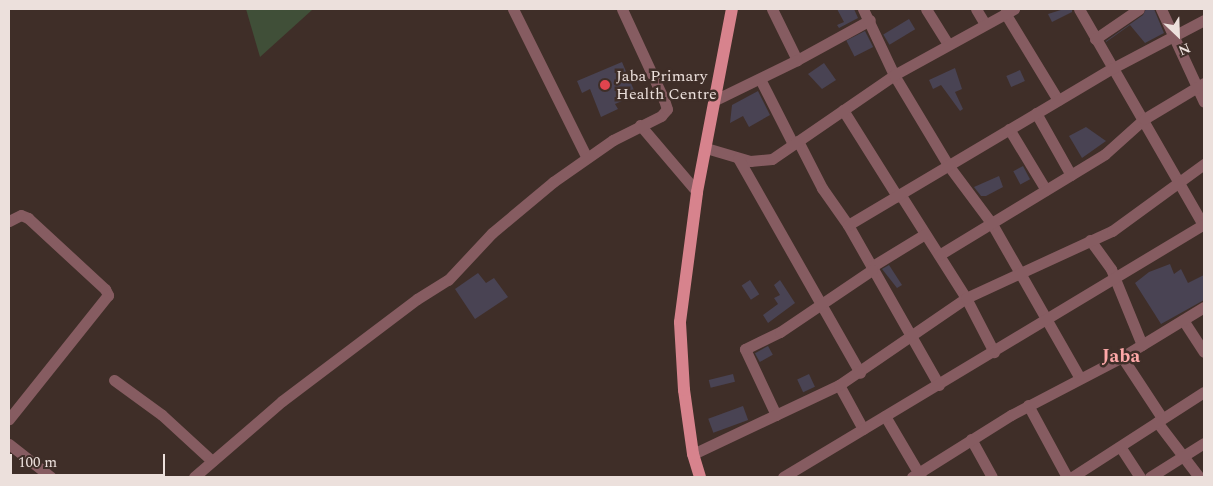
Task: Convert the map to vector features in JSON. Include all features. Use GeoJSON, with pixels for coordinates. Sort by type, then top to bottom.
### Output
{"type":"FeatureCollection","features":[{"type":"Feature","properties":{"kind":"main road"},"geometry":{"type":"LineString","coordinates":[[700,477],[693,454],[684,390],[680,322],[697,192],[732,9]]}},
{"type":"Feature","properties":{"kind":"street"},"geometry":{"type":"LineString","coordinates":[[513,9],[587,158]]}},
{"type":"Feature","properties":{"kind":"street"},"geometry":{"type":"LineString","coordinates":[[194,477],[282,401],[417,299],[448,280],[492,233],[553,182],[640,125],[661,116],[667,109],[622,9]]}},
{"type":"Feature","properties":{"kind":"street"},"geometry":{"type":"LineString","coordinates":[[772,9],[797,60]]}},
{"type":"Feature","properties":{"kind":"street"},"geometry":{"type":"LineString","coordinates":[[863,9],[870,20],[894,75],[948,165],[992,224],[1080,378]]}},
{"type":"Feature","properties":{"kind":"street"},"geometry":{"type":"LineString","coordinates":[[926,9],[947,43]]}},
{"type":"Feature","properties":{"kind":"street"},"geometry":{"type":"LineString","coordinates":[[976,9],[985,24]]}},
{"type":"Feature","properties":{"kind":"street"},"geometry":{"type":"LineString","coordinates":[[783,477],[1204,225],[1144,120],[1111,69],[1079,9]]}},
{"type":"Feature","properties":{"kind":"street"},"geometry":{"type":"LineString","coordinates":[[1095,39],[1139,9]]}},
{"type":"Feature","properties":{"kind":"street"},"geometry":{"type":"LineString","coordinates":[[1161,9],[1173,37],[1200,85],[1204,102]]}},
{"type":"Feature","properties":{"kind":"street"},"geometry":{"type":"LineString","coordinates":[[706,148],[738,158],[762,162],[796,142],[894,75],[947,43],[1010,11],[1058,100]]}},
{"type":"Feature","properties":{"kind":"street"},"geometry":{"type":"LineString","coordinates":[[713,101],[797,60],[870,20]]}},
{"type":"Feature","properties":{"kind":"street"},"geometry":{"type":"LineString","coordinates":[[848,225],[1111,69],[1204,20]]}},
{"type":"Feature","properties":{"kind":"street"},"geometry":{"type":"LineString","coordinates":[[760,79],[822,188],[848,225],[939,384]]}},
{"type":"Feature","properties":{"kind":"street"},"geometry":{"type":"LineString","coordinates":[[938,255],[1105,154],[1144,120],[1200,85]]}},
{"type":"Feature","properties":{"kind":"street"},"geometry":{"type":"LineString","coordinates":[[843,110],[966,298],[994,352]]}},
{"type":"Feature","properties":{"kind":"street"},"geometry":{"type":"LineString","coordinates":[[1036,113],[1071,175]]}},
{"type":"Feature","properties":{"kind":"street"},"geometry":{"type":"LineString","coordinates":[[640,125],[697,192]]}},
{"type":"Feature","properties":{"kind":"street"},"geometry":{"type":"LineString","coordinates":[[1009,129],[1046,190]]}},
{"type":"Feature","properties":{"kind":"street"},"geometry":{"type":"LineString","coordinates":[[738,158],[860,373]]}},
{"type":"Feature","properties":{"kind":"street"},"geometry":{"type":"LineString","coordinates":[[693,454],[840,385],[966,298],[1020,271],[1112,231],[1204,164]]}},
{"type":"Feature","properties":{"kind":"street"},"geometry":{"type":"LineString","coordinates":[[9,220],[21,215],[28,218],[105,289],[108,295],[9,419]]}},
{"type":"Feature","properties":{"kind":"street"},"geometry":{"type":"LineString","coordinates":[[776,415],[745,349],[780,332],[871,268],[925,234]]}},
{"type":"Feature","properties":{"kind":"street"},"geometry":{"type":"LineString","coordinates":[[1090,240],[1115,279],[1142,345]]}},
{"type":"Feature","properties":{"kind":"street"},"geometry":{"type":"LineString","coordinates":[[884,416],[918,476],[971,440],[1028,406],[1122,357],[1204,307]]}},
{"type":"Feature","properties":{"kind":"street"},"geometry":{"type":"LineString","coordinates":[[1183,320],[1204,352]]}},
{"type":"Feature","properties":{"kind":"street"},"geometry":{"type":"LineString","coordinates":[[1122,357],[1159,420],[1198,477]]}},
{"type":"Feature","properties":{"kind":"street"},"geometry":{"type":"LineString","coordinates":[[114,380],[162,415],[212,461]]}},
{"type":"Feature","properties":{"kind":"street"},"geometry":{"type":"LineString","coordinates":[[840,385],[863,429]]}},
{"type":"Feature","properties":{"kind":"street"},"geometry":{"type":"LineString","coordinates":[[1072,477],[1121,448],[1159,420],[1204,392]]}},
{"type":"Feature","properties":{"kind":"street"},"geometry":{"type":"LineString","coordinates":[[1028,406],[1067,477]]}},
{"type":"Feature","properties":{"kind":"street"},"geometry":{"type":"LineString","coordinates":[[971,440],[992,477]]}},
{"type":"Feature","properties":{"kind":"street"},"geometry":{"type":"LineString","coordinates":[[1150,477],[1204,443]]}},
{"type":"Feature","properties":{"kind":"street"},"geometry":{"type":"LineString","coordinates":[[9,444],[37,473],[51,477]]}},
{"type":"Feature","properties":{"kind":"street"},"geometry":{"type":"LineString","coordinates":[[1121,448],[1140,477]]}},
{"type":"Feature","properties":{"kind":"green space"},"geometry":{"type":"Polygon","coordinates":[[[246,9],[311,9],[312,10],[260,57],[246,9]]]}},
{"type":"Feature","properties":{"kind":"building"},"geometry":{"type":"Polygon","coordinates":[[[837,9],[854,9],[858,18],[839,28],[837,25],[844,22],[837,9]]]}},
{"type":"Feature","properties":{"kind":"building"},"geometry":{"type":"Polygon","coordinates":[[[1064,9],[1072,9],[1072,12],[1052,22],[1048,14],[1064,9]]]}},
{"type":"Feature","properties":{"kind":"building"},"geometry":{"type":"Polygon","coordinates":[[[1146,9],[1154,9],[1164,33],[1145,43],[1130,25],[1106,42],[1143,15],[1146,9]]]}},
{"type":"Feature","properties":{"kind":"building"},"geometry":{"type":"Polygon","coordinates":[[[909,19],[915,29],[889,45],[883,34],[909,19]]]}},
{"type":"Feature","properties":{"kind":"building"},"geometry":{"type":"Polygon","coordinates":[[[865,31],[873,47],[854,57],[846,41],[865,31]]]}},
{"type":"Feature","properties":{"kind":"building","name":"Jaba Primary Health Centre"},"geometry":{"type":"Polygon","coordinates":[[[622,62],[636,95],[615,104],[618,109],[601,117],[590,89],[582,93],[577,81],[622,62]]]}},
{"type":"Feature","properties":{"kind":"building"},"geometry":{"type":"Polygon","coordinates":[[[824,63],[836,80],[822,89],[808,74],[824,63]]]}},
{"type":"Feature","properties":{"kind":"building"},"geometry":{"type":"Polygon","coordinates":[[[955,68],[962,89],[955,92],[963,109],[960,111],[941,85],[933,89],[929,80],[955,68]]]}},
{"type":"Feature","properties":{"kind":"building"},"geometry":{"type":"Polygon","coordinates":[[[1020,70],[1025,81],[1011,87],[1006,76],[1020,70]]]}},
{"type":"Feature","properties":{"kind":"building"},"geometry":{"type":"Polygon","coordinates":[[[758,91],[770,115],[749,127],[743,116],[730,123],[732,105],[758,91]]]}},
{"type":"Feature","properties":{"kind":"building"},"geometry":{"type":"Polygon","coordinates":[[[1086,127],[1106,141],[1082,158],[1069,136],[1086,127]]]}},
{"type":"Feature","properties":{"kind":"building"},"geometry":{"type":"Polygon","coordinates":[[[1023,166],[1030,179],[1020,184],[1013,171],[1023,166]]]}},
{"type":"Feature","properties":{"kind":"building"},"geometry":{"type":"Polygon","coordinates":[[[999,176],[1003,187],[986,196],[981,196],[974,187],[999,176]]]}},
{"type":"Feature","properties":{"kind":"building"},"geometry":{"type":"Polygon","coordinates":[[[1170,264],[1174,274],[1181,269],[1188,283],[1204,275],[1204,300],[1161,324],[1135,283],[1149,272],[1170,264]]]}},
{"type":"Feature","properties":{"kind":"building"},"geometry":{"type":"Polygon","coordinates":[[[889,265],[902,285],[897,288],[882,269],[889,265]]]}},
{"type":"Feature","properties":{"kind":"building"},"geometry":{"type":"Polygon","coordinates":[[[478,273],[486,283],[494,278],[508,297],[475,319],[455,289],[478,273]]]}},
{"type":"Feature","properties":{"kind":"building"},"geometry":{"type":"Polygon","coordinates":[[[750,280],[759,294],[751,300],[742,285],[750,280]]]}},
{"type":"Feature","properties":{"kind":"building"},"geometry":{"type":"Polygon","coordinates":[[[780,280],[795,303],[768,323],[763,315],[778,304],[774,298],[780,295],[774,285],[780,280]]]}},
{"type":"Feature","properties":{"kind":"building"},"geometry":{"type":"Polygon","coordinates":[[[768,346],[773,355],[760,362],[755,353],[768,346]]]}},
{"type":"Feature","properties":{"kind":"building"},"geometry":{"type":"Polygon","coordinates":[[[733,374],[735,382],[711,388],[709,380],[733,374]]]}},
{"type":"Feature","properties":{"kind":"building"},"geometry":{"type":"Polygon","coordinates":[[[809,374],[815,387],[803,392],[797,379],[809,374]]]}},
{"type":"Feature","properties":{"kind":"building"},"geometry":{"type":"Polygon","coordinates":[[[743,406],[748,420],[713,433],[708,419],[743,406]]]}},
{"type":"Feature","properties":{"kind":"place","name":"Jaba Primary Health Centre"},"geometry":{"type":"Point","coordinates":[605,85]}},
{"type":"Feature","properties":{"kind":"district","name":"Jaba"},"geometry":{"type":"Point","coordinates":[1121,357]}}]}
